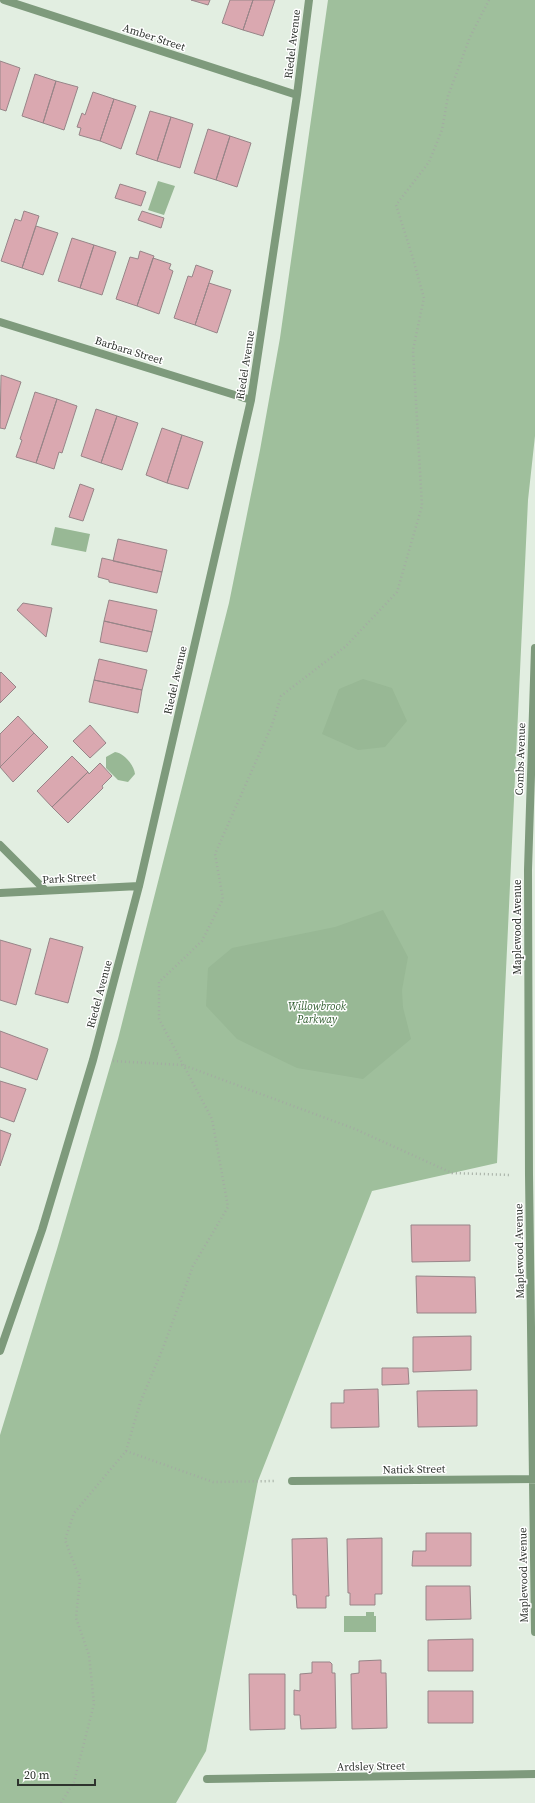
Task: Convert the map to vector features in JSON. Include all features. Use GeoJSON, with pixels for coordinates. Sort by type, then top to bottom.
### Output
{"type":"FeatureCollection","features":[{"type":"Feature","properties":{"kind":"street","name":"Amber Street"},"geometry":{"type":"LineString","coordinates":[[4,0],[297,95]]}},
{"type":"Feature","properties":{"kind":"street","name":"Riedel Avenue"},"geometry":{"type":"LineString","coordinates":[[0,1350],[42,1230],[91,1067],[139,886],[251,400],[297,95],[309,0]]}},
{"type":"Feature","properties":{"kind":"street","name":"Barbara Street"},"geometry":{"type":"LineString","coordinates":[[0,322],[251,400]]}},
{"type":"Feature","properties":{"kind":"street","name":"Combs Avenue"},"geometry":{"type":"LineString","coordinates":[[532,870],[535,648]]}},
{"type":"Feature","properties":{"kind":"street"},"geometry":{"type":"LineString","coordinates":[[0,845],[45,890]]}},
{"type":"Feature","properties":{"kind":"street","name":"Maplewood Avenue"},"geometry":{"type":"LineString","coordinates":[[532,870],[532,1175],[535,1632]]}},
{"type":"Feature","properties":{"kind":"street","name":"Park Street"},"geometry":{"type":"LineString","coordinates":[[0,893],[139,886]]}},
{"type":"Feature","properties":{"kind":"street","name":"Natick Street"},"geometry":{"type":"LineString","coordinates":[[292,1481],[534,1479]]}},
{"type":"Feature","properties":{"kind":"street","name":"Ardsley Street"},"geometry":{"type":"LineString","coordinates":[[207,1779],[535,1774]]}},
{"type":"Feature","properties":{"kind":"path"},"geometry":{"type":"LineString","coordinates":[[61,1803],[74,1782],[94,1704],[88,1655],[76,1618],[80,1579],[65,1540],[74,1513],[126,1451],[140,1403],[163,1348],[193,1266],[228,1206],[212,1119],[159,1020],[159,982],[202,941],[223,899],[215,854],[272,725],[281,696],[346,646],[397,592],[422,506],[413,350],[424,298],[396,205],[429,162],[442,130],[448,96],[470,37],[489,0]]}},
{"type":"Feature","properties":{"kind":"path"},"geometry":{"type":"LineString","coordinates":[[113,1061],[183,1066],[355,1129],[452,1173],[532,1175]]}},
{"type":"Feature","properties":{"kind":"path"},"geometry":{"type":"LineString","coordinates":[[126,1451],[213,1482],[292,1481]]}},
{"type":"Feature","properties":{"kind":"green space","name":"Willowbrook Parkway"},"geometry":{"type":"Polygon","coordinates":[[[328,0],[535,0],[535,436],[528,500],[497,1163],[372,1191],[258,1481],[206,1751],[176,1803],[0,1803],[0,1435],[57,1249],[118,1039],[229,603],[260,450],[280,338],[328,0]]]}},
{"type":"Feature","properties":{"kind":"shaded area"},"geometry":{"type":"Polygon","coordinates":[[[158,181],[175,186],[164,215],[148,210],[158,181]]]}},
{"type":"Feature","properties":{"kind":"shaded area"},"geometry":{"type":"Polygon","coordinates":[[[55,527],[90,534],[86,552],[51,545],[55,527]]]}},
{"type":"Feature","properties":{"kind":"shaded area"},"geometry":{"type":"Polygon","coordinates":[[[363,679],[392,688],[407,721],[385,747],[358,750],[322,734],[339,689],[363,679]]]}},
{"type":"Feature","properties":{"kind":"shaded area"},"geometry":{"type":"Polygon","coordinates":[[[115,752],[125,757],[133,767],[135,774],[128,782],[118,780],[106,768],[106,757],[115,752]]]}},
{"type":"Feature","properties":{"kind":"shaded area"},"geometry":{"type":"Polygon","coordinates":[[[383,910],[408,957],[402,990],[403,1007],[411,1039],[363,1079],[297,1068],[237,1039],[206,1006],[208,968],[232,948],[335,927],[383,910]]]}},
{"type":"Feature","properties":{"kind":"shaded area"},"geometry":{"type":"Polygon","coordinates":[[[366,1612],[374,1612],[374,1616],[376,1616],[376,1632],[344,1632],[344,1616],[366,1616],[366,1612]]]}},
{"type":"Feature","properties":{"kind":"building"},"geometry":{"type":"Polygon","coordinates":[[[191,0],[210,0],[208,5],[191,0]]]}},
{"type":"Feature","properties":{"kind":"building"},"geometry":{"type":"Polygon","coordinates":[[[230,0],[253,0],[243,30],[222,23],[230,0]]]}},
{"type":"Feature","properties":{"kind":"building"},"geometry":{"type":"Polygon","coordinates":[[[253,0],[275,0],[263,36],[243,30],[253,0]]]}},
{"type":"Feature","properties":{"kind":"building"},"geometry":{"type":"Polygon","coordinates":[[[0,61],[20,68],[6,111],[0,109],[0,61]]]}},
{"type":"Feature","properties":{"kind":"building"},"geometry":{"type":"Polygon","coordinates":[[[35,74],[56,81],[43,123],[22,116],[35,74]]]}},
{"type":"Feature","properties":{"kind":"building"},"geometry":{"type":"Polygon","coordinates":[[[56,81],[78,87],[64,130],[43,123],[56,81]]]}},
{"type":"Feature","properties":{"kind":"building"},"geometry":{"type":"Polygon","coordinates":[[[93,92],[114,99],[100,141],[79,135],[81,128],[77,127],[82,113],[85,115],[93,92]]]}},
{"type":"Feature","properties":{"kind":"building"},"geometry":{"type":"Polygon","coordinates":[[[114,99],[136,106],[121,149],[100,141],[114,99]]]}},
{"type":"Feature","properties":{"kind":"building"},"geometry":{"type":"Polygon","coordinates":[[[150,111],[171,117],[157,161],[136,154],[150,111]]]}},
{"type":"Feature","properties":{"kind":"building"},"geometry":{"type":"Polygon","coordinates":[[[171,117],[193,124],[180,168],[157,161],[171,117]]]}},
{"type":"Feature","properties":{"kind":"building"},"geometry":{"type":"Polygon","coordinates":[[[208,129],[230,136],[216,180],[194,173],[208,129]]]}},
{"type":"Feature","properties":{"kind":"building"},"geometry":{"type":"Polygon","coordinates":[[[230,136],[251,143],[237,187],[216,180],[230,136]]]}},
{"type":"Feature","properties":{"kind":"building"},"geometry":{"type":"Polygon","coordinates":[[[120,184],[146,192],[141,206],[115,198],[120,184]]]}},
{"type":"Feature","properties":{"kind":"building"},"geometry":{"type":"Polygon","coordinates":[[[24,211],[39,216],[22,268],[1,261],[15,219],[21,221],[24,211]]]}},
{"type":"Feature","properties":{"kind":"building"},"geometry":{"type":"Polygon","coordinates":[[[142,211],[164,218],[161,228],[138,220],[142,211]]]}},
{"type":"Feature","properties":{"kind":"building"},"geometry":{"type":"Polygon","coordinates":[[[36,226],[58,233],[43,275],[22,268],[36,226]]]}},
{"type":"Feature","properties":{"kind":"building"},"geometry":{"type":"Polygon","coordinates":[[[72,238],[94,245],[80,288],[58,281],[72,238]]]}},
{"type":"Feature","properties":{"kind":"building"},"geometry":{"type":"Polygon","coordinates":[[[94,245],[116,252],[102,295],[80,288],[94,245]]]}},
{"type":"Feature","properties":{"kind":"building"},"geometry":{"type":"Polygon","coordinates":[[[140,251],[154,256],[137,306],[116,299],[130,257],[138,259],[140,251]]]}},
{"type":"Feature","properties":{"kind":"building"},"geometry":{"type":"Polygon","coordinates":[[[153,258],[171,264],[169,269],[173,271],[159,314],[137,306],[153,258]]]}},
{"type":"Feature","properties":{"kind":"building"},"geometry":{"type":"Polygon","coordinates":[[[196,265],[213,271],[195,325],[174,318],[188,276],[192,277],[196,265]]]}},
{"type":"Feature","properties":{"kind":"building"},"geometry":{"type":"Polygon","coordinates":[[[209,283],[231,290],[217,333],[195,325],[209,283]]]}},
{"type":"Feature","properties":{"kind":"building"},"geometry":{"type":"Polygon","coordinates":[[[1,375],[21,382],[5,429],[0,428],[1,375]]]}},
{"type":"Feature","properties":{"kind":"building"},"geometry":{"type":"Polygon","coordinates":[[[35,392],[57,399],[36,463],[16,457],[22,440],[20,439],[35,392]]]}},
{"type":"Feature","properties":{"kind":"building"},"geometry":{"type":"Polygon","coordinates":[[[57,399],[77,406],[62,453],[59,452],[54,469],[36,463],[57,399]]]}},
{"type":"Feature","properties":{"kind":"building"},"geometry":{"type":"Polygon","coordinates":[[[96,409],[117,416],[101,463],[81,456],[96,409]]]}},
{"type":"Feature","properties":{"kind":"building"},"geometry":{"type":"Polygon","coordinates":[[[117,416],[138,423],[122,470],[101,463],[117,416]]]}},
{"type":"Feature","properties":{"kind":"building"},"geometry":{"type":"Polygon","coordinates":[[[162,428],[182,435],[167,483],[146,475],[162,428]]]}},
{"type":"Feature","properties":{"kind":"building"},"geometry":{"type":"Polygon","coordinates":[[[182,435],[203,442],[188,489],[167,483],[182,435]]]}},
{"type":"Feature","properties":{"kind":"building"},"geometry":{"type":"Polygon","coordinates":[[[80,484],[94,489],[83,521],[69,517],[80,484]]]}},
{"type":"Feature","properties":{"kind":"building"},"geometry":{"type":"Polygon","coordinates":[[[118,539],[167,550],[162,572],[113,561],[118,539]]]}},
{"type":"Feature","properties":{"kind":"building"},"geometry":{"type":"Polygon","coordinates":[[[102,558],[162,572],[157,593],[109,582],[109,580],[98,577],[102,558]]]}},
{"type":"Feature","properties":{"kind":"building"},"geometry":{"type":"Polygon","coordinates":[[[109,600],[157,610],[152,632],[104,621],[109,600]]]}},
{"type":"Feature","properties":{"kind":"building"},"geometry":{"type":"Polygon","coordinates":[[[23,603],[52,608],[46,637],[17,610],[23,603]]]}},
{"type":"Feature","properties":{"kind":"building"},"geometry":{"type":"Polygon","coordinates":[[[104,621],[152,632],[147,652],[100,642],[104,621]]]}},
{"type":"Feature","properties":{"kind":"building"},"geometry":{"type":"Polygon","coordinates":[[[99,659],[147,670],[142,690],[94,680],[99,659]]]}},
{"type":"Feature","properties":{"kind":"building"},"geometry":{"type":"Polygon","coordinates":[[[1,672],[16,687],[0,703],[0,673],[1,672]]]}},
{"type":"Feature","properties":{"kind":"building"},"geometry":{"type":"Polygon","coordinates":[[[94,680],[142,690],[138,713],[89,702],[94,680]]]}},
{"type":"Feature","properties":{"kind":"building"},"geometry":{"type":"Polygon","coordinates":[[[18,716],[34,733],[0,767],[0,734],[18,716]]]}},
{"type":"Feature","properties":{"kind":"building"},"geometry":{"type":"Polygon","coordinates":[[[90,725],[106,743],[90,758],[73,741],[90,725]]]}},
{"type":"Feature","properties":{"kind":"building"},"geometry":{"type":"Polygon","coordinates":[[[34,733],[48,747],[13,782],[0,767],[34,733]]]}},
{"type":"Feature","properties":{"kind":"building"},"geometry":{"type":"Polygon","coordinates":[[[72,756],[88,772],[52,807],[37,791],[72,756]]]}},
{"type":"Feature","properties":{"kind":"building"},"geometry":{"type":"Polygon","coordinates":[[[100,763],[112,776],[102,786],[103,788],[68,823],[52,807],[88,772],[89,774],[100,763]]]}},
{"type":"Feature","properties":{"kind":"building"},"geometry":{"type":"Polygon","coordinates":[[[50,938],[83,947],[68,1003],[35,994],[50,938]]]}},
{"type":"Feature","properties":{"kind":"building"},"geometry":{"type":"Polygon","coordinates":[[[0,940],[31,949],[16,1005],[0,1000],[0,940]]]}},
{"type":"Feature","properties":{"kind":"building"},"geometry":{"type":"Polygon","coordinates":[[[0,1031],[48,1049],[37,1080],[0,1067],[0,1031]]]}},
{"type":"Feature","properties":{"kind":"building"},"geometry":{"type":"Polygon","coordinates":[[[0,1081],[26,1089],[14,1122],[0,1117],[0,1081]]]}},
{"type":"Feature","properties":{"kind":"building"},"geometry":{"type":"Polygon","coordinates":[[[0,1130],[11,1134],[0,1166],[0,1130]]]}},
{"type":"Feature","properties":{"kind":"building"},"geometry":{"type":"Polygon","coordinates":[[[411,1225],[470,1225],[470,1261],[412,1262],[411,1225]]]}},
{"type":"Feature","properties":{"kind":"building"},"geometry":{"type":"Polygon","coordinates":[[[416,1276],[475,1277],[476,1313],[417,1313],[416,1276]]]}},
{"type":"Feature","properties":{"kind":"building"},"geometry":{"type":"Polygon","coordinates":[[[471,1336],[471,1370],[413,1372],[413,1337],[471,1336]]]}},
{"type":"Feature","properties":{"kind":"building"},"geometry":{"type":"Polygon","coordinates":[[[382,1368],[408,1368],[409,1384],[382,1385],[382,1368]]]}},
{"type":"Feature","properties":{"kind":"building"},"geometry":{"type":"Polygon","coordinates":[[[378,1389],[379,1427],[331,1428],[331,1403],[344,1403],[344,1390],[378,1389]]]}},
{"type":"Feature","properties":{"kind":"building"},"geometry":{"type":"Polygon","coordinates":[[[477,1390],[477,1426],[418,1427],[417,1391],[477,1390]]]}},
{"type":"Feature","properties":{"kind":"building"},"geometry":{"type":"Polygon","coordinates":[[[426,1533],[471,1533],[471,1566],[412,1566],[413,1551],[426,1551],[426,1533]]]}},
{"type":"Feature","properties":{"kind":"building"},"geometry":{"type":"Polygon","coordinates":[[[327,1538],[329,1596],[326,1596],[326,1608],[297,1608],[296,1595],[293,1595],[292,1539],[327,1538]]]}},
{"type":"Feature","properties":{"kind":"building"},"geometry":{"type":"Polygon","coordinates":[[[382,1538],[382,1594],[375,1594],[375,1605],[350,1605],[350,1593],[348,1593],[347,1539],[382,1538]]]}},
{"type":"Feature","properties":{"kind":"building"},"geometry":{"type":"Polygon","coordinates":[[[426,1586],[470,1586],[471,1619],[426,1620],[426,1586]]]}},
{"type":"Feature","properties":{"kind":"building"},"geometry":{"type":"Polygon","coordinates":[[[473,1639],[473,1671],[428,1671],[428,1640],[473,1639]]]}},
{"type":"Feature","properties":{"kind":"building"},"geometry":{"type":"Polygon","coordinates":[[[381,1660],[381,1673],[386,1673],[387,1728],[352,1729],[351,1674],[359,1673],[359,1661],[381,1660]]]}},
{"type":"Feature","properties":{"kind":"building"},"geometry":{"type":"Polygon","coordinates":[[[312,1662],[330,1662],[332,1664],[332,1673],[335,1673],[336,1728],[301,1729],[300,1715],[294,1715],[294,1690],[300,1691],[300,1674],[312,1673],[312,1662]]]}},
{"type":"Feature","properties":{"kind":"building"},"geometry":{"type":"Polygon","coordinates":[[[249,1674],[285,1674],[285,1729],[250,1730],[249,1674]]]}},
{"type":"Feature","properties":{"kind":"building"},"geometry":{"type":"Polygon","coordinates":[[[428,1691],[473,1691],[473,1723],[428,1723],[428,1691]]]}}]}
